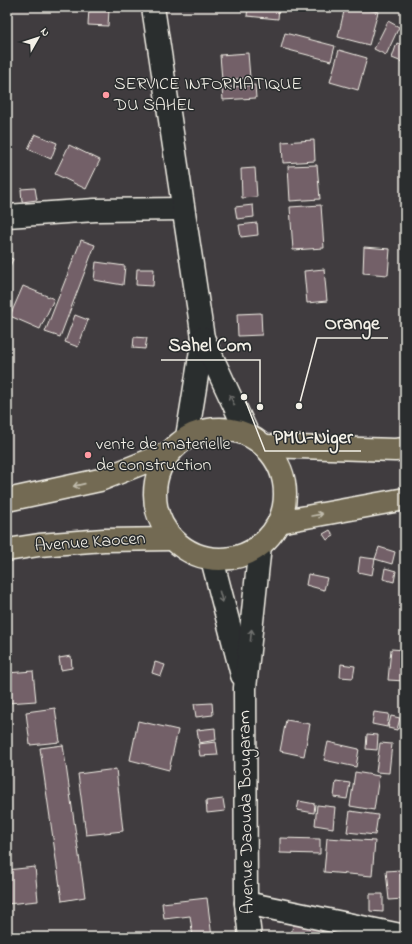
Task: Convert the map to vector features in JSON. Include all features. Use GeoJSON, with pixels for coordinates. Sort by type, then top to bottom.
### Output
{"type":"FeatureCollection","features":[{"type":"Feature","properties":{"kind":"highway"},"geometry":{"type":"LineString","coordinates":[[7,500],[100,480],[168,453],[187,437],[207,430],[228,429],[256,441],[395,450],[405,449]]}},
{"type":"Feature","properties":{"kind":"highway"},"geometry":{"type":"LineString","coordinates":[[168,453],[157,474],[154,497],[160,520],[172,539],[190,552],[212,559],[232,558],[251,551],[267,539],[279,522],[285,502],[284,482],[277,462],[256,441]]}},
{"type":"Feature","properties":{"kind":"highway"},"geometry":{"type":"LineString","coordinates":[[279,522],[405,499]]}},
{"type":"Feature","properties":{"kind":"highway","name":"Avenue Kaocen"},"geometry":{"type":"LineString","coordinates":[[7,550],[39,545],[104,540],[172,539]]}},
{"type":"Feature","properties":{"kind":"street"},"geometry":{"type":"LineString","coordinates":[[153,7],[203,338],[187,437]]}},
{"type":"Feature","properties":{"kind":"street"},"geometry":{"type":"LineString","coordinates":[[7,216],[95,210],[183,209]]}},
{"type":"Feature","properties":{"kind":"street"},"geometry":{"type":"LineString","coordinates":[[203,338],[256,441]]}},
{"type":"Feature","properties":{"kind":"street","name":"Avenue Daouda Bougaram"},"geometry":{"type":"LineString","coordinates":[[250,937],[246,903],[245,688],[260,545]]}},
{"type":"Feature","properties":{"kind":"street","name":"Avenue Daouda Bougaram"},"geometry":{"type":"LineString","coordinates":[[212,559],[245,688]]}},
{"type":"Feature","properties":{"kind":"street"},"geometry":{"type":"LineString","coordinates":[[246,903],[405,936]]}},
{"type":"Feature","properties":{"kind":"building"},"geometry":{"type":"Polygon","coordinates":[[[248,7],[279,7],[278,19],[247,16],[248,7]]]}},
{"type":"Feature","properties":{"kind":"building"},"geometry":{"type":"Polygon","coordinates":[[[345,7],[359,7],[378,12],[369,45],[338,37],[345,7]]]}},
{"type":"Feature","properties":{"kind":"building"},"geometry":{"type":"Polygon","coordinates":[[[89,8],[109,10],[108,26],[88,25],[89,8]]]}},
{"type":"Feature","properties":{"kind":"building"},"geometry":{"type":"Polygon","coordinates":[[[388,21],[399,27],[386,55],[374,49],[388,21]]]}},
{"type":"Feature","properties":{"kind":"building"},"geometry":{"type":"Polygon","coordinates":[[[285,33],[335,46],[331,61],[281,48],[285,33]]]}},
{"type":"Feature","properties":{"kind":"building"},"geometry":{"type":"Polygon","coordinates":[[[397,43],[405,46],[405,55],[402,62],[392,58],[397,43]]]}},
{"type":"Feature","properties":{"kind":"building"},"geometry":{"type":"Polygon","coordinates":[[[339,50],[367,58],[358,90],[330,82],[339,50]]]}},
{"type":"Feature","properties":{"kind":"building"},"geometry":{"type":"Polygon","coordinates":[[[248,53],[250,78],[222,80],[220,55],[248,53]]]}},
{"type":"Feature","properties":{"kind":"building"},"geometry":{"type":"Polygon","coordinates":[[[255,85],[256,98],[223,100],[222,88],[255,85]]]}},
{"type":"Feature","properties":{"kind":"building"},"geometry":{"type":"Polygon","coordinates":[[[35,134],[57,143],[51,159],[28,149],[35,134]]]}},
{"type":"Feature","properties":{"kind":"building"},"geometry":{"type":"Polygon","coordinates":[[[314,140],[315,161],[283,163],[282,142],[314,140]]]}},
{"type":"Feature","properties":{"kind":"building"},"geometry":{"type":"Polygon","coordinates":[[[69,145],[100,160],[86,189],[55,174],[69,145]]]}},
{"type":"Feature","properties":{"kind":"building"},"geometry":{"type":"Polygon","coordinates":[[[317,165],[320,199],[290,201],[288,166],[317,165]]]}},
{"type":"Feature","properties":{"kind":"building"},"geometry":{"type":"Polygon","coordinates":[[[255,168],[257,197],[242,198],[241,169],[255,168]]]}},
{"type":"Feature","properties":{"kind":"building"},"geometry":{"type":"Polygon","coordinates":[[[35,188],[37,200],[22,202],[21,189],[35,188]]]}},
{"type":"Feature","properties":{"kind":"building"},"geometry":{"type":"Polygon","coordinates":[[[253,205],[254,217],[237,219],[235,207],[253,205]]]}},
{"type":"Feature","properties":{"kind":"building"},"geometry":{"type":"Polygon","coordinates":[[[321,205],[324,248],[293,250],[290,207],[321,205]]]}},
{"type":"Feature","properties":{"kind":"building"},"geometry":{"type":"Polygon","coordinates":[[[257,223],[258,235],[241,237],[239,225],[257,223]]]}},
{"type":"Feature","properties":{"kind":"building"},"geometry":{"type":"Polygon","coordinates":[[[81,240],[95,245],[60,337],[45,332],[81,240]]]}},
{"type":"Feature","properties":{"kind":"building"},"geometry":{"type":"Polygon","coordinates":[[[364,247],[390,249],[388,275],[363,273],[364,247]]]}},
{"type":"Feature","properties":{"kind":"building"},"geometry":{"type":"Polygon","coordinates":[[[7,257],[13,259],[7,273],[7,257]]]}},
{"type":"Feature","properties":{"kind":"building"},"geometry":{"type":"Polygon","coordinates":[[[96,262],[125,266],[123,285],[94,280],[96,262]]]}},
{"type":"Feature","properties":{"kind":"building"},"geometry":{"type":"Polygon","coordinates":[[[137,269],[154,269],[153,286],[136,285],[137,269]]]}},
{"type":"Feature","properties":{"kind":"building"},"geometry":{"type":"Polygon","coordinates":[[[324,269],[327,301],[307,303],[304,271],[324,269]]]}},
{"type":"Feature","properties":{"kind":"building"},"geometry":{"type":"Polygon","coordinates":[[[23,286],[54,299],[40,329],[10,316],[23,286]]]}},
{"type":"Feature","properties":{"kind":"building"},"geometry":{"type":"Polygon","coordinates":[[[261,313],[262,335],[238,336],[237,314],[261,313]]]}},
{"type":"Feature","properties":{"kind":"building"},"geometry":{"type":"Polygon","coordinates":[[[75,315],[88,320],[78,347],[65,342],[75,315]]]}},
{"type":"Feature","properties":{"kind":"building"},"geometry":{"type":"Polygon","coordinates":[[[134,337],[147,338],[145,349],[133,348],[134,337]]]}},
{"type":"Feature","properties":{"kind":"building"},"geometry":{"type":"Polygon","coordinates":[[[330,530],[334,536],[327,540],[323,534],[330,530]]]}},
{"type":"Feature","properties":{"kind":"building"},"geometry":{"type":"Polygon","coordinates":[[[379,547],[395,552],[392,564],[375,559],[379,547]]]}},
{"type":"Feature","properties":{"kind":"building"},"geometry":{"type":"Polygon","coordinates":[[[360,557],[375,559],[372,575],[358,572],[360,557]]]}},
{"type":"Feature","properties":{"kind":"building"},"geometry":{"type":"Polygon","coordinates":[[[385,568],[396,571],[394,582],[383,579],[385,568]]]}},
{"type":"Feature","properties":{"kind":"building"},"geometry":{"type":"Polygon","coordinates":[[[308,574],[327,578],[324,590],[306,585],[308,574]]]}},
{"type":"Feature","properties":{"kind":"building"},"geometry":{"type":"Polygon","coordinates":[[[391,649],[405,650],[405,681],[388,680],[391,649]]]}},
{"type":"Feature","properties":{"kind":"building"},"geometry":{"type":"Polygon","coordinates":[[[71,656],[72,668],[61,670],[59,658],[71,656]]]}},
{"type":"Feature","properties":{"kind":"building"},"geometry":{"type":"Polygon","coordinates":[[[155,662],[165,665],[161,676],[152,673],[155,662]]]}},
{"type":"Feature","properties":{"kind":"building"},"geometry":{"type":"Polygon","coordinates":[[[341,664],[355,666],[353,678],[340,677],[341,664]]]}},
{"type":"Feature","properties":{"kind":"building"},"geometry":{"type":"Polygon","coordinates":[[[33,671],[36,701],[7,703],[7,673],[33,671]]]}},
{"type":"Feature","properties":{"kind":"building"},"geometry":{"type":"Polygon","coordinates":[[[212,703],[213,715],[196,717],[194,704],[212,703]]]}},
{"type":"Feature","properties":{"kind":"building"},"geometry":{"type":"Polygon","coordinates":[[[55,708],[60,742],[30,745],[26,712],[55,708]]]}},
{"type":"Feature","properties":{"kind":"building"},"geometry":{"type":"Polygon","coordinates":[[[374,712],[389,714],[387,727],[372,724],[374,712]]]}},
{"type":"Feature","properties":{"kind":"building"},"geometry":{"type":"Polygon","coordinates":[[[391,716],[400,718],[397,730],[388,728],[391,716]]]}},
{"type":"Feature","properties":{"kind":"building"},"geometry":{"type":"Polygon","coordinates":[[[286,720],[310,724],[304,756],[280,751],[286,720]]]}},
{"type":"Feature","properties":{"kind":"building"},"geometry":{"type":"Polygon","coordinates":[[[138,721],[178,730],[169,770],[130,760],[138,721]]]}},
{"type":"Feature","properties":{"kind":"building"},"geometry":{"type":"Polygon","coordinates":[[[215,728],[216,740],[199,743],[197,730],[215,728]]]}},
{"type":"Feature","properties":{"kind":"building"},"geometry":{"type":"Polygon","coordinates":[[[367,734],[378,735],[377,750],[366,749],[367,734]]]}},
{"type":"Feature","properties":{"kind":"building"},"geometry":{"type":"Polygon","coordinates":[[[216,742],[218,755],[200,756],[198,744],[216,742]]]}},
{"type":"Feature","properties":{"kind":"building"},"geometry":{"type":"Polygon","coordinates":[[[328,742],[359,749],[356,767],[324,760],[328,742]]]}},
{"type":"Feature","properties":{"kind":"building"},"geometry":{"type":"Polygon","coordinates":[[[380,743],[392,744],[389,773],[376,772],[380,743]]]}},
{"type":"Feature","properties":{"kind":"building"},"geometry":{"type":"Polygon","coordinates":[[[63,745],[85,897],[62,901],[40,748],[63,745]]]}},
{"type":"Feature","properties":{"kind":"building"},"geometry":{"type":"Polygon","coordinates":[[[116,769],[123,831],[86,835],[78,774],[116,769]]]}},
{"type":"Feature","properties":{"kind":"building"},"geometry":{"type":"Polygon","coordinates":[[[355,772],[379,776],[374,810],[350,806],[355,772]]]}},
{"type":"Feature","properties":{"kind":"building"},"geometry":{"type":"Polygon","coordinates":[[[336,781],[350,783],[347,799],[334,797],[336,781]]]}},
{"type":"Feature","properties":{"kind":"building"},"geometry":{"type":"Polygon","coordinates":[[[223,799],[225,811],[207,813],[206,801],[223,799]]]}},
{"type":"Feature","properties":{"kind":"building"},"geometry":{"type":"Polygon","coordinates":[[[299,801],[315,804],[314,813],[297,810],[299,801]]]}},
{"type":"Feature","properties":{"kind":"building"},"geometry":{"type":"Polygon","coordinates":[[[317,805],[335,807],[333,828],[315,825],[317,805]]]}},
{"type":"Feature","properties":{"kind":"building"},"geometry":{"type":"Polygon","coordinates":[[[350,811],[378,815],[375,835],[347,832],[350,811]]]}},
{"type":"Feature","properties":{"kind":"building"},"geometry":{"type":"Polygon","coordinates":[[[280,838],[320,839],[320,854],[280,853],[280,838]]]}},
{"type":"Feature","properties":{"kind":"building"},"geometry":{"type":"Polygon","coordinates":[[[327,838],[375,841],[372,876],[324,872],[327,838]]]}},
{"type":"Feature","properties":{"kind":"building"},"geometry":{"type":"Polygon","coordinates":[[[35,867],[38,901],[7,904],[7,870],[35,867]]]}},
{"type":"Feature","properties":{"kind":"building"},"geometry":{"type":"Polygon","coordinates":[[[400,870],[403,899],[389,900],[386,871],[400,870]]]}},
{"type":"Feature","properties":{"kind":"building"},"geometry":{"type":"Polygon","coordinates":[[[370,894],[383,894],[383,912],[370,911],[370,894]]]}},
{"type":"Feature","properties":{"kind":"building"},"geometry":{"type":"Polygon","coordinates":[[[207,898],[212,937],[193,937],[190,916],[164,919],[162,903],[207,898]]]}},
{"type":"Feature","properties":{"kind":"building"},"geometry":{"type":"Polygon","coordinates":[[[293,923],[322,926],[322,937],[291,937],[293,923]]]}},
{"type":"Feature","properties":{"kind":"place","name":"SERVICE INFORMATIQUE DU SAHEL"},"geometry":{"type":"Point","coordinates":[106,95]}},
{"type":"Feature","properties":{"kind":"place","name":"PMU-Niger"},"geometry":{"type":"Point","coordinates":[244,397]}},
{"type":"Feature","properties":{"kind":"place","name":"Orange"},"geometry":{"type":"Point","coordinates":[299,406]}},
{"type":"Feature","properties":{"kind":"place","name":"Sahel Com"},"geometry":{"type":"Point","coordinates":[260,407]}},
{"type":"Feature","properties":{"kind":"place","name":"vente de materielle de construction"},"geometry":{"type":"Point","coordinates":[88,455]}}]}
